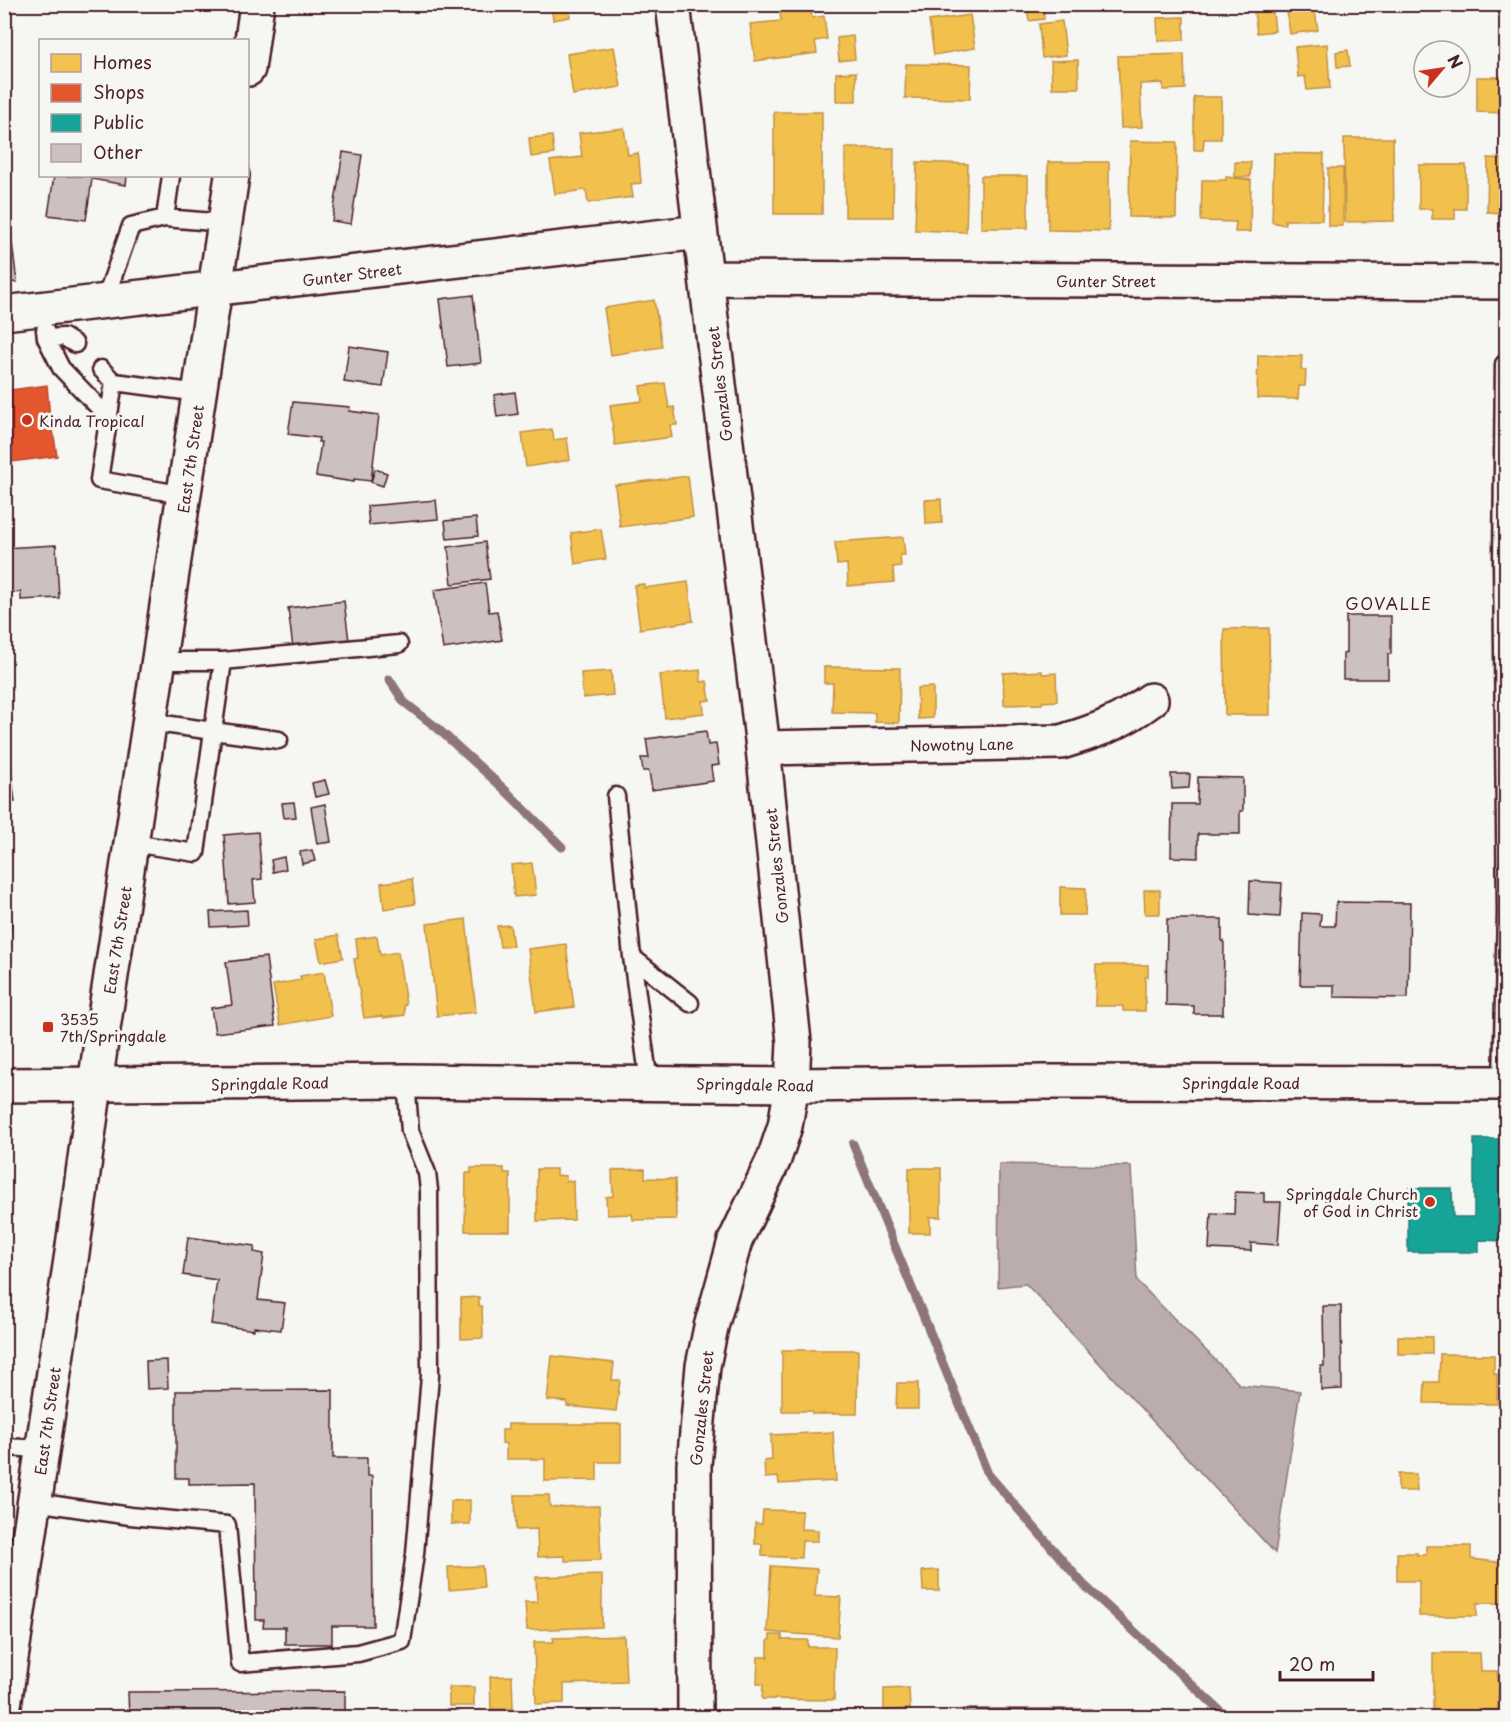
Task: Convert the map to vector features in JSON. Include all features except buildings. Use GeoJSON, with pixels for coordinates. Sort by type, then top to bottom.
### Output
{"type":"FeatureCollection","features":[{"type":"Feature","properties":{"kind":"street"},"geometry":{"type":"LineString","coordinates":[[249,50],[257,4]]}},
{"type":"Feature","properties":{"kind":"street","name":"Gonzales Street"},"geometry":{"type":"LineString","coordinates":[[673,4],[763,748],[794,1042],[792,1085],[785,1126],[774,1159],[735,1241],[711,1327],[703,1366],[694,1465],[695,1718]]}},
{"type":"Feature","properties":{"kind":"street","name":"East 7th Street"},"geometry":{"type":"LineString","coordinates":[[4,1705],[7,1671],[43,1449],[95,1085],[232,177]]}},
{"type":"Feature","properties":{"kind":"street","name":"Gunter Street"},"geometry":{"type":"LineString","coordinates":[[4,313],[45,323],[104,302],[700,232]]}},
{"type":"Feature","properties":{"kind":"street","name":"Gunter Street"},"geometry":{"type":"LineString","coordinates":[[706,278],[1506,282]]}},
{"type":"Feature","properties":{"kind":"street","name":"Nowotny Lane"},"geometry":{"type":"LineString","coordinates":[[763,748],[1061,742],[1100,730],[1129,717],[1151,700]]}},
{"type":"Feature","properties":{"kind":"street","name":"Springdale Road"},"geometry":{"type":"LineString","coordinates":[[4,1085],[406,1081],[792,1085],[1044,1082],[1504,1083]]}},
{"type":"Feature","properties":{"kind":"lane"},"geometry":{"type":"LineString","coordinates":[[165,218],[171,177]]}},
{"type":"Feature","properties":{"kind":"lane"},"geometry":{"type":"LineString","coordinates":[[104,302],[131,226],[165,218],[225,223]]}},
{"type":"Feature","properties":{"kind":"lane"},"geometry":{"type":"LineString","coordinates":[[45,323],[75,344]]}},
{"type":"Feature","properties":{"kind":"lane"},"geometry":{"type":"LineString","coordinates":[[45,323],[61,368],[108,417]]}},
{"type":"Feature","properties":{"kind":"lane"},"geometry":{"type":"LineString","coordinates":[[1504,1083],[1506,912],[1504,364],[1506,364]]}},
{"type":"Feature","properties":{"kind":"lane"},"geometry":{"type":"LineString","coordinates":[[101,369],[114,382],[200,393]]}},
{"type":"Feature","properties":{"kind":"lane"},"geometry":{"type":"LineString","coordinates":[[114,382],[99,480],[185,495]]}},
{"type":"Feature","properties":{"kind":"lane"},"geometry":{"type":"LineString","coordinates":[[159,661],[223,661],[399,644]]}},
{"type":"Feature","properties":{"kind":"lane"},"geometry":{"type":"LineString","coordinates":[[132,843],[196,853],[223,661]]}},
{"type":"Feature","properties":{"kind":"lane"},"geometry":{"type":"LineString","coordinates":[[150,722],[279,740]]}},
{"type":"Feature","properties":{"kind":"lane"},"geometry":{"type":"LineString","coordinates":[[616,796],[632,957],[649,1083]]}},
{"type":"Feature","properties":{"kind":"lane"},"geometry":{"type":"LineString","coordinates":[[632,957],[690,1003]]}},
{"type":"Feature","properties":{"kind":"lane"},"geometry":{"type":"LineString","coordinates":[[35,1502],[130,1516],[227,1526],[240,1663],[358,1653],[402,1641],[415,1554],[430,1376],[429,1190],[426,1173],[410,1131],[406,1081]]}},
{"type":"Feature","properties":{"kind":"lane"},"geometry":{"type":"LineString","coordinates":[[4,1448],[43,1449]]}},
{"type":"Feature","properties":{"kind":"shaded area"},"geometry":{"type":"Polygon","coordinates":[[[999,1164],[1131,1166],[1137,1281],[1240,1385],[1300,1391],[1275,1553],[1026,1284],[998,1287],[999,1164]]]}},
{"type":"Feature","properties":{"kind":"shaded area"},"geometry":{"type":"Polygon","coordinates":[[[963,1709],[1091,1709],[1091,1717],[964,1717],[963,1709]]]}},
{"type":"Feature","properties":{"kind":"waterway"},"geometry":{"type":"LineString","coordinates":[[389,679],[404,702],[436,727],[504,789],[562,847]]}},
{"type":"Feature","properties":{"kind":"waterway"},"geometry":{"type":"LineString","coordinates":[[853,1144],[988,1474],[1083,1584],[1228,1718]]}},
{"type":"Feature","properties":{"kind":"place","name":"Kinda Tropical"},"geometry":{"type":"Point","coordinates":[27,420]}},
{"type":"Feature","properties":{"kind":"place","name":"3535 7th/Springdale"},"geometry":{"type":"Point","coordinates":[48,1027]}},
{"type":"Feature","properties":{"kind":"place","name":"Springdale Church of God in Christ"},"geometry":{"type":"Point","coordinates":[1430,1202]}},
{"type":"Feature","properties":{"kind":"district","name":"GOVALLE"},"geometry":{"type":"Point","coordinates":[1389,603]}}]}
